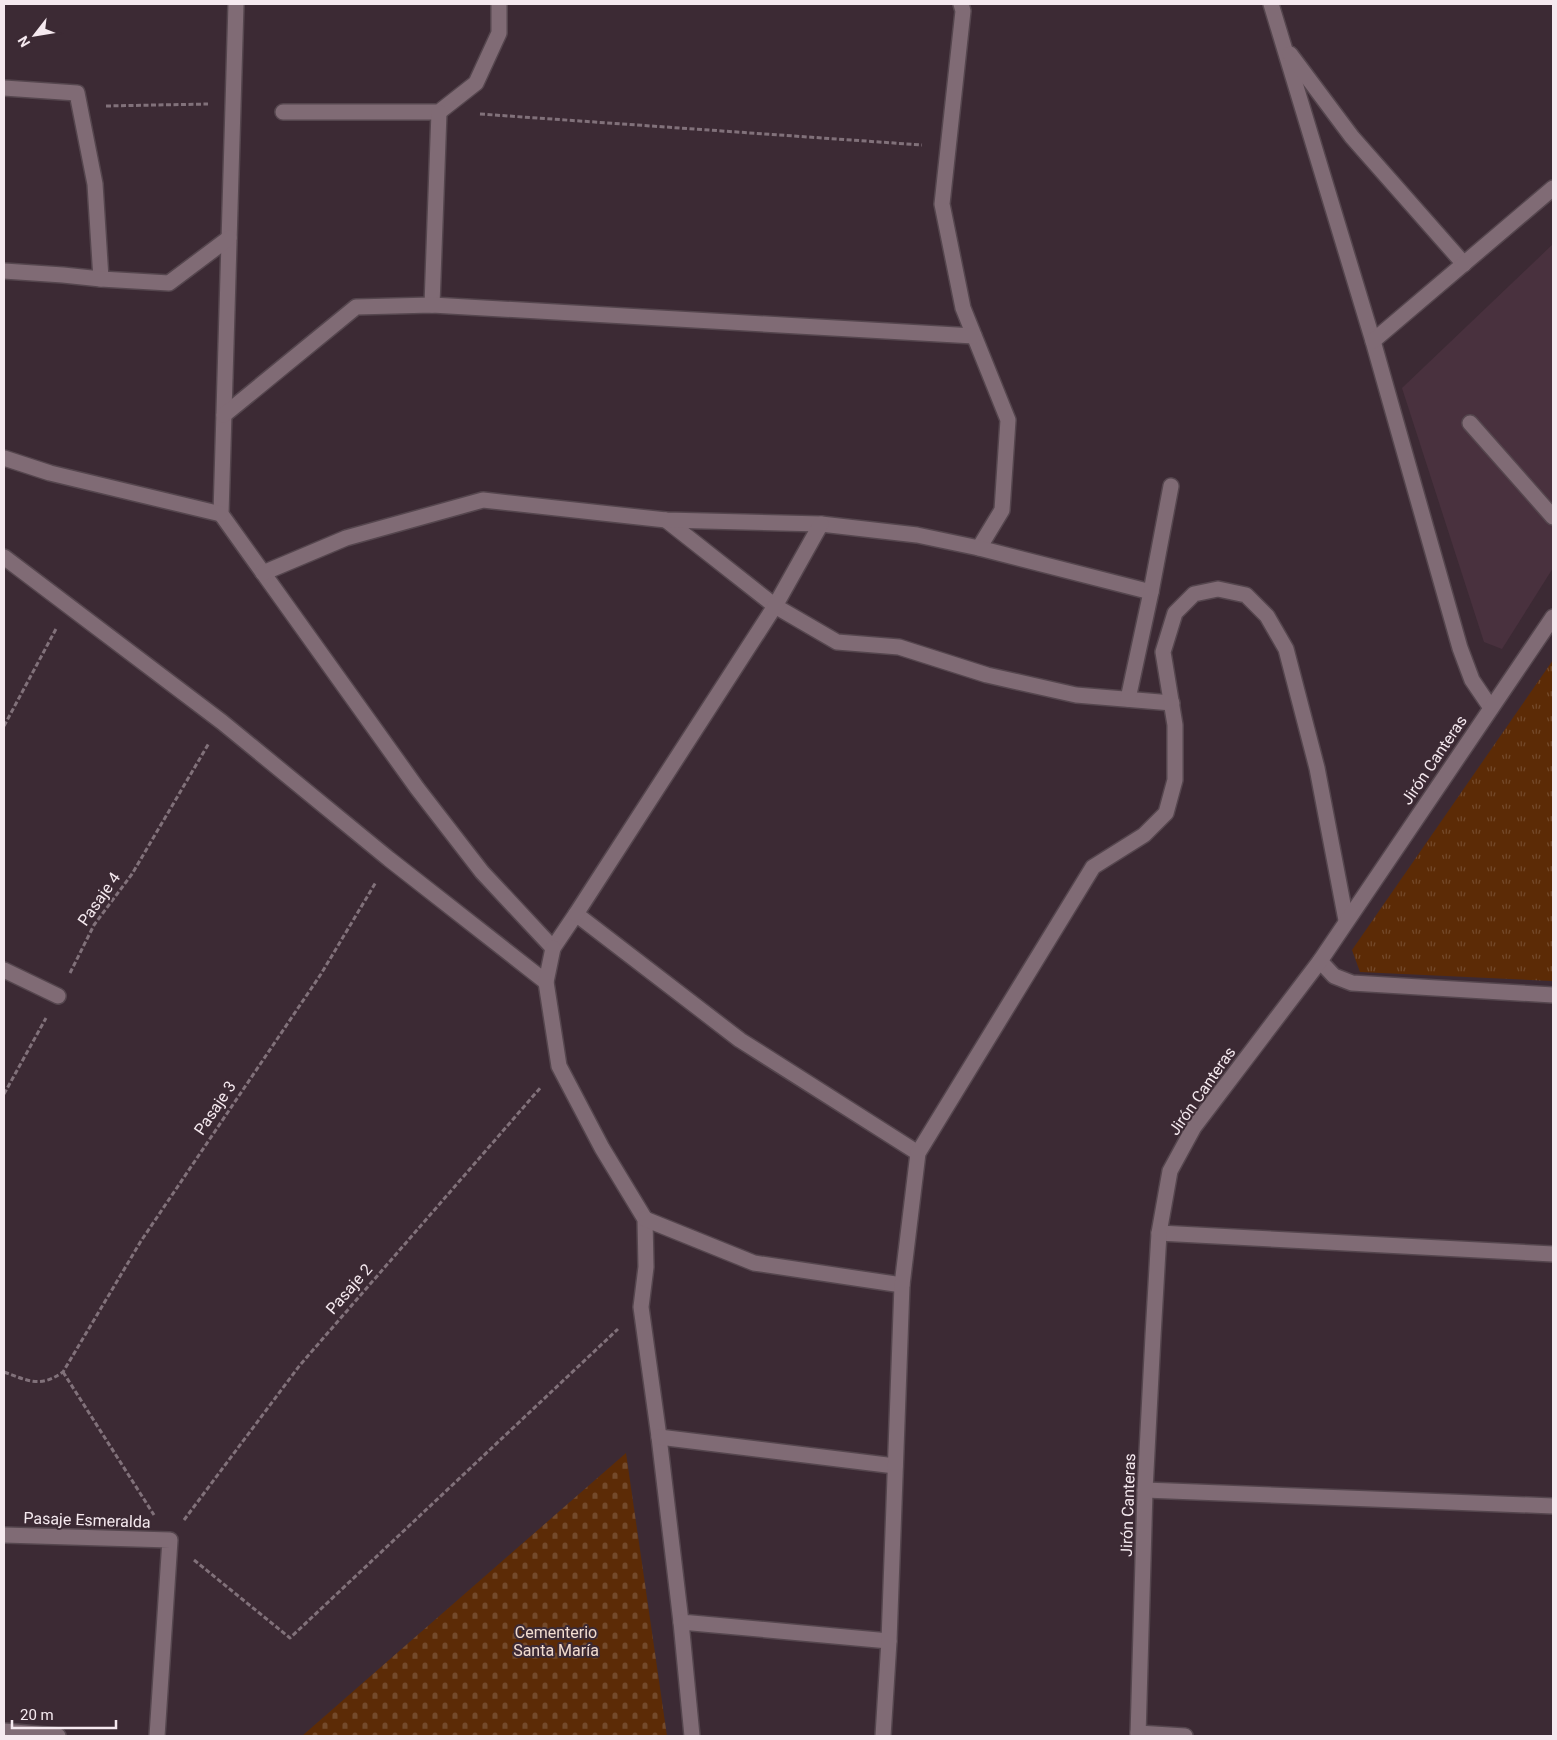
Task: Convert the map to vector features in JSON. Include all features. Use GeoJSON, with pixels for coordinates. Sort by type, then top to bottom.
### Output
{"type":"FeatureCollection","features":[{"type":"Feature","properties":{"kind":"street"},"geometry":{"type":"LineString","coordinates":[[236,4],[221,514],[417,788],[482,872],[553,948]]}},
{"type":"Feature","properties":{"kind":"street"},"geometry":{"type":"LineString","coordinates":[[283,112],[439,112],[476,83],[499,33],[499,4]]}},
{"type":"Feature","properties":{"kind":"street"},"geometry":{"type":"LineString","coordinates":[[961,4],[963,11],[942,204],[963,308],[1008,420],[1002,510],[979,548]]}},
{"type":"Feature","properties":{"kind":"street"},"geometry":{"type":"LineString","coordinates":[[1271,4],[1373,341],[1460,648],[1472,680],[1491,708]]}},
{"type":"Feature","properties":{"kind":"street"},"geometry":{"type":"LineString","coordinates":[[1283,45],[1352,137],[1464,264]]}},
{"type":"Feature","properties":{"kind":"street"},"geometry":{"type":"LineString","coordinates":[[4,88],[77,93],[96,184],[101,279]]}},
{"type":"Feature","properties":{"kind":"street"},"geometry":{"type":"LineString","coordinates":[[432,305],[439,112]]}},
{"type":"Feature","properties":{"kind":"street"},"geometry":{"type":"LineString","coordinates":[[1373,341],[1553,188]]}},
{"type":"Feature","properties":{"kind":"street"},"geometry":{"type":"LineString","coordinates":[[4,271],[169,283],[229,238]]}},
{"type":"Feature","properties":{"kind":"street"},"geometry":{"type":"LineString","coordinates":[[224,415],[356,307],[432,305],[974,336]]}},
{"type":"Feature","properties":{"kind":"street"},"geometry":{"type":"LineString","coordinates":[[1470,422],[1553,517]]}},
{"type":"Feature","properties":{"kind":"street"},"geometry":{"type":"LineString","coordinates":[[4,458],[50,473],[221,514]]}},
{"type":"Feature","properties":{"kind":"street"},"geometry":{"type":"LineString","coordinates":[[1128,699],[1171,486]]}},
{"type":"Feature","properties":{"kind":"street"},"geometry":{"type":"LineString","coordinates":[[263,573],[346,538],[483,500],[666,520],[821,524],[917,535],[979,548],[1151,592]]}},
{"type":"Feature","properties":{"kind":"street"},"geometry":{"type":"LineString","coordinates":[[666,520],[776,606],[837,642],[899,647],[987,675],[1076,695],[1172,703]]}},
{"type":"Feature","properties":{"kind":"street"},"geometry":{"type":"LineString","coordinates":[[692,1736],[681,1622],[641,1307],[646,1267],[645,1219],[602,1148],[559,1066],[546,982],[553,948],[776,606],[821,524]]}},
{"type":"Feature","properties":{"kind":"street"},"geometry":{"type":"LineString","coordinates":[[4,557],[222,722],[388,860],[546,982]]}},
{"type":"Feature","properties":{"kind":"street"},"geometry":{"type":"LineString","coordinates":[[883,1736],[889,1640],[902,1285],[918,1153],[1093,867],[1144,835],[1166,813],[1175,780],[1175,725],[1163,652],[1175,613],[1194,594],[1218,589],[1246,595],[1267,616],[1286,649],[1317,768],[1346,920]]}},
{"type":"Feature","properties":{"kind":"street","name":"Jirón Canteras"},"geometry":{"type":"LineString","coordinates":[[1138,1735],[1145,1490],[1159,1233],[1170,1171],[1194,1128],[1320,961],[1553,616]]}},
{"type":"Feature","properties":{"kind":"street"},"geometry":{"type":"LineString","coordinates":[[576,914],[740,1040],[918,1153]]}},
{"type":"Feature","properties":{"kind":"street"},"geometry":{"type":"LineString","coordinates":[[1320,961],[1334,976],[1352,983],[1553,995]]}},
{"type":"Feature","properties":{"kind":"street"},"geometry":{"type":"LineString","coordinates":[[4,970],[58,996]]}},
{"type":"Feature","properties":{"kind":"street"},"geometry":{"type":"LineString","coordinates":[[645,1219],[754,1263],[902,1285]]}},
{"type":"Feature","properties":{"kind":"street"},"geometry":{"type":"LineString","coordinates":[[1159,1233],[1553,1254]]}},
{"type":"Feature","properties":{"kind":"street"},"geometry":{"type":"LineString","coordinates":[[659,1437],[895,1466]]}},
{"type":"Feature","properties":{"kind":"street"},"geometry":{"type":"LineString","coordinates":[[1145,1490],[1553,1506]]}},
{"type":"Feature","properties":{"kind":"street","name":"Pasaje Esmeralda"},"geometry":{"type":"LineString","coordinates":[[4,1535],[170,1540]]}},
{"type":"Feature","properties":{"kind":"street"},"geometry":{"type":"LineString","coordinates":[[157,1736],[170,1540]]}},
{"type":"Feature","properties":{"kind":"street"},"geometry":{"type":"LineString","coordinates":[[681,1622],[889,1640]]}},
{"type":"Feature","properties":{"kind":"street"},"geometry":{"type":"LineString","coordinates":[[4,1731],[58,1736]]}},
{"type":"Feature","properties":{"kind":"street"},"geometry":{"type":"LineString","coordinates":[[1138,1735],[1185,1736]]}},
{"type":"Feature","properties":{"kind":"path"},"geometry":{"type":"LineString","coordinates":[[77,93],[100,106],[233,103]]}},
{"type":"Feature","properties":{"kind":"path"},"geometry":{"type":"LineString","coordinates":[[439,112],[947,147]]}},
{"type":"Feature","properties":{"kind":"path"},"geometry":{"type":"LineString","coordinates":[[4,726],[69,606]]}},
{"type":"Feature","properties":{"kind":"path","name":"Pasaje 4"},"geometry":{"type":"LineString","coordinates":[[4,1094],[58,996],[94,925],[132,874],[222,722]]}},
{"type":"Feature","properties":{"kind":"path","name":"Pasaje 3"},"geometry":{"type":"LineString","coordinates":[[63,1372],[141,1241],[321,974],[388,860]]}},
{"type":"Feature","properties":{"kind":"path","name":"Pasaje 2"},"geometry":{"type":"LineString","coordinates":[[170,1540],[300,1365],[559,1066]]}},
{"type":"Feature","properties":{"kind":"path"},"geometry":{"type":"LineString","coordinates":[[4,1372],[29,1381],[40,1382],[51,1380],[63,1372],[170,1540],[290,1638],[641,1307]]}},
{"type":"Feature","properties":{"kind":"shaded area"},"geometry":{"type":"Polygon","coordinates":[[[1553,244],[1553,568],[1502,649],[1484,642],[1402,388],[1553,244]]]}},
{"type":"Feature","properties":{"kind":"green space"},"geometry":{"type":"Polygon","coordinates":[[[1553,660],[1553,981],[1360,972],[1352,950],[1553,660]]]}},
{"type":"Feature","properties":{"kind":"green space","name":"Cementerio Santa María"},"geometry":{"type":"Polygon","coordinates":[[[626,1453],[667,1736],[302,1736],[626,1453]]]}}]}
